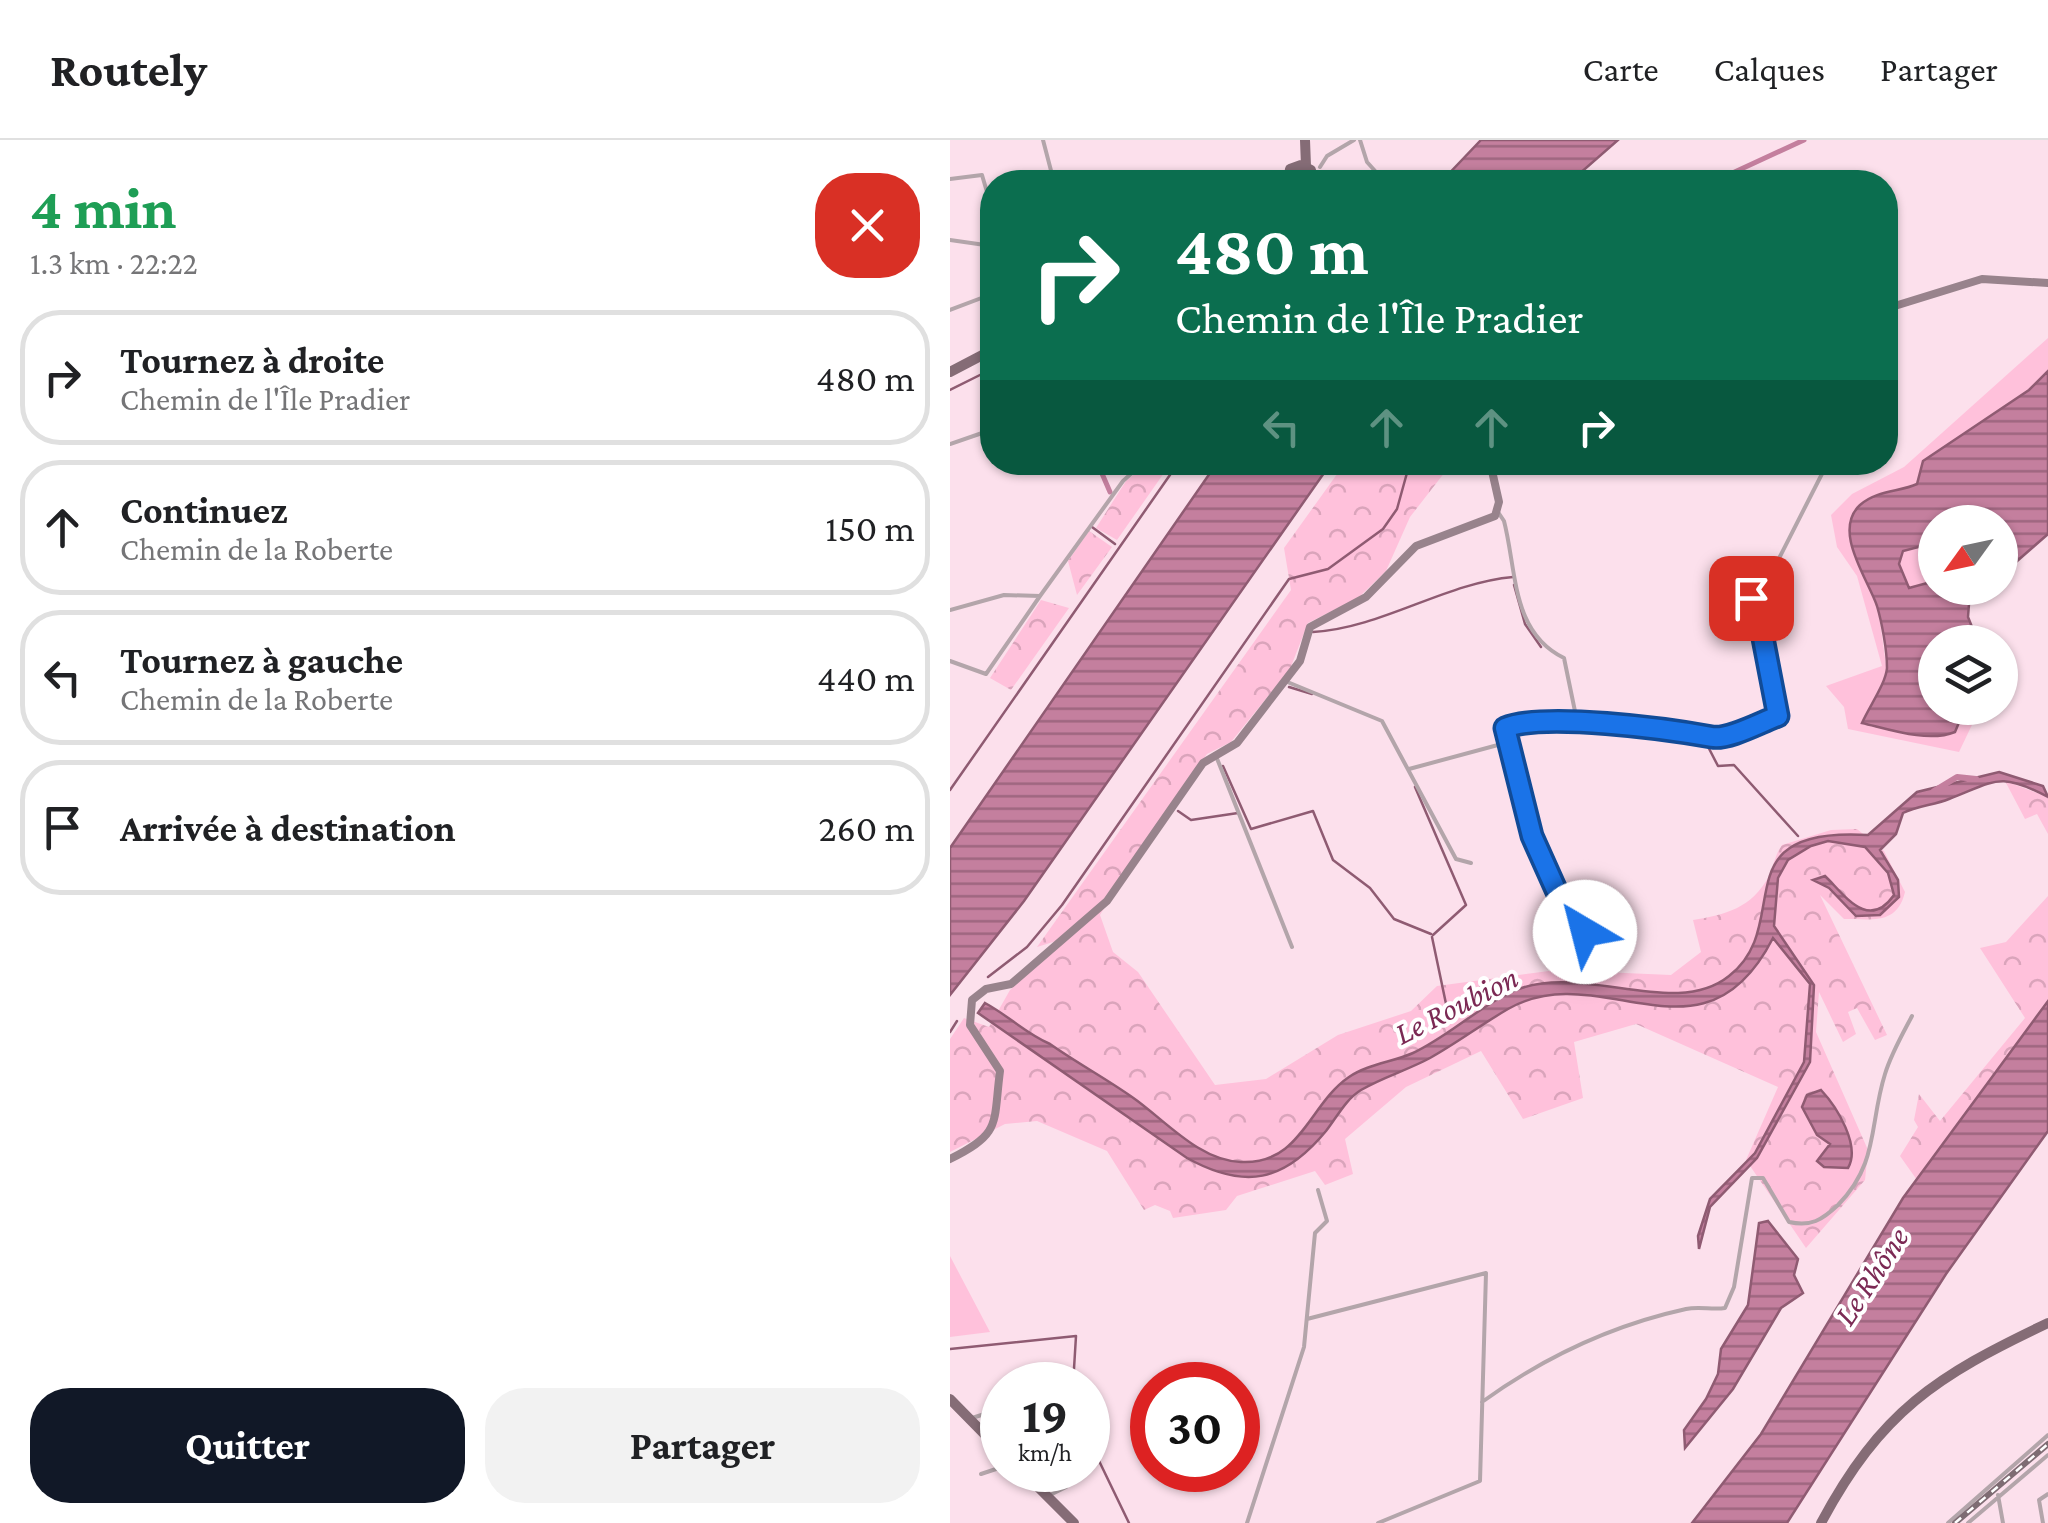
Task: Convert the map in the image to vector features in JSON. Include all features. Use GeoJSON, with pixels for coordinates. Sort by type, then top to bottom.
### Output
{"type":"FeatureCollection","features":[{"type":"Feature","properties":{"kind":"main road"},"geometry":{"type":"LineString","coordinates":[[1303,140],[1311,170]]}},
{"type":"Feature","properties":{"kind":"main road"},"geometry":{"type":"LineString","coordinates":[[950,372],[980,356]]}},
{"type":"Feature","properties":{"kind":"main road"},"geometry":{"type":"LineString","coordinates":[[1821,1521],[1852,1467],[1907,1404],[1959,1367],[2048,1323]]}},
{"type":"Feature","properties":{"kind":"main road"},"geometry":{"type":"LineString","coordinates":[[950,1399],[980,1429]]}},
{"type":"Feature","properties":{"kind":"main road"},"geometry":{"type":"LineString","coordinates":[[1042,1492],[1074,1523]]}},
{"type":"Feature","properties":{"kind":"street"},"geometry":{"type":"LineString","coordinates":[[1044,140],[1051,170]]}},
{"type":"Feature","properties":{"kind":"street"},"geometry":{"type":"LineString","coordinates":[[1312,170],[1327,156],[1357,140],[1371,170]]}},
{"type":"Feature","properties":{"kind":"street"},"geometry":{"type":"LineString","coordinates":[[950,179],[980,174]]}},
{"type":"Feature","properties":{"kind":"street"},"geometry":{"type":"LineString","coordinates":[[950,240],[980,244]]}},
{"type":"Feature","properties":{"kind":"street"},"geometry":{"type":"LineString","coordinates":[[1898,305],[1982,278],[2048,283]]}},
{"type":"Feature","properties":{"kind":"street"},"geometry":{"type":"LineString","coordinates":[[950,310],[980,299]]}},
{"type":"Feature","properties":{"kind":"street"},"geometry":{"type":"LineString","coordinates":[[950,444],[980,434]]}},
{"type":"Feature","properties":{"kind":"street"},"geometry":{"type":"LineString","coordinates":[[950,661],[986,674],[1129,475]]}},
{"type":"Feature","properties":{"kind":"street"},"geometry":{"type":"LineString","coordinates":[[1492,475],[1524,618],[1540,641],[1564,658],[1576,722]]}},
{"type":"Feature","properties":{"kind":"street"},"geometry":{"type":"LineString","coordinates":[[1585,932],[1582,920],[1572,920],[1566,912],[1532,836],[1505,731],[1509,725],[1576,722],[1696,731],[1715,738],[1778,716],[1762,633],[1748,602],[1769,578],[1821,475]]}},
{"type":"Feature","properties":{"kind":"street"},"geometry":{"type":"LineString","coordinates":[[950,1159],[982,1143],[993,1126],[1000,1070],[970,1025],[972,1000],[986,989],[1011,984],[1108,902],[1203,763],[1237,743],[1300,662],[1310,627],[1366,596],[1416,546],[1484,522],[1498,512]]}},
{"type":"Feature","properties":{"kind":"street"},"geometry":{"type":"LineString","coordinates":[[950,610],[1004,596],[1040,596]]}},
{"type":"Feature","properties":{"kind":"street"},"geometry":{"type":"LineString","coordinates":[[1285,681],[1382,721],[1456,859],[1471,863]]}},
{"type":"Feature","properties":{"kind":"street"},"geometry":{"type":"LineString","coordinates":[[1409,769],[1509,742]]}},
{"type":"Feature","properties":{"kind":"street"},"geometry":{"type":"LineString","coordinates":[[1216,754],[1292,946]]}},
{"type":"Feature","properties":{"kind":"street"},"geometry":{"type":"LineString","coordinates":[[1482,1402],[1575,1346],[1626,1325],[1684,1309],[1718,1309],[1730,1303],[1752,1178],[1764,1178],[1789,1222],[1802,1225],[1822,1219],[1858,1183],[1866,1169],[1885,1073],[1912,1016]]}},
{"type":"Feature","properties":{"kind":"street"},"geometry":{"type":"LineString","coordinates":[[1247,1523],[1295,1379],[1307,1319],[1315,1233],[1327,1221],[1318,1190]]}},
{"type":"Feature","properties":{"kind":"street"},"geometry":{"type":"LineString","coordinates":[[1307,1319],[1485,1270],[1480,1480],[1378,1523]]}},
{"type":"Feature","properties":{"kind":"street"},"geometry":{"type":"LineString","coordinates":[[970,1418],[980,1415]]}},
{"type":"Feature","properties":{"kind":"street"},"geometry":{"type":"LineString","coordinates":[[1948,1523],[2048,1435]]}},
{"type":"Feature","properties":{"kind":"street"},"geometry":{"type":"LineString","coordinates":[[1968,1523],[2048,1455]]}},
{"type":"Feature","properties":{"kind":"street"},"geometry":{"type":"LineString","coordinates":[[1048,1498],[1058,1492]]}},
{"type":"Feature","properties":{"kind":"street"},"geometry":{"type":"LineString","coordinates":[[2043,1523],[2040,1500],[2048,1494]]}},
{"type":"Feature","properties":{"kind":"street"},"geometry":{"type":"LineString","coordinates":[[1998,1495],[2004,1523]]}},
{"type":"Feature","properties":{"kind":"green space"},"geometry":{"type":"Polygon","coordinates":[[[2048,338],[2048,371],[2029,390],[1923,461],[1917,484],[1905,490],[1853,552],[1878,607],[1887,672],[1862,723],[1946,736],[1955,732],[1958,725],[1972,725],[1959,752],[1848,729],[1844,707],[1826,686],[1882,666],[1857,576],[1837,547],[1831,515],[1852,494],[1889,475],[1898,475],[1898,470],[2048,338]]]}},
{"type":"Feature","properties":{"kind":"green space"},"geometry":{"type":"Polygon","coordinates":[[[1133,475],[1163,475],[1117,540],[1096,528],[1133,475]]]}},
{"type":"Feature","properties":{"kind":"green space"},"geometry":{"type":"Polygon","coordinates":[[[1336,475],[1443,475],[1410,517],[1386,571],[1358,598],[1308,623],[1290,669],[1231,742],[1207,754],[1142,845],[1100,915],[1113,952],[1138,972],[1215,1085],[1266,1079],[1338,1035],[1411,1011],[1437,986],[1556,970],[1671,975],[1701,952],[1693,920],[1746,903],[1769,876],[1782,845],[1831,830],[1857,829],[1884,851],[1905,892],[1896,910],[1874,919],[1844,919],[1820,895],[1887,1035],[1875,1040],[1857,1008],[1848,1012],[1856,1034],[1843,1042],[1819,992],[1816,1032],[1868,1150],[1865,1180],[1806,1248],[1746,1160],[1778,1087],[1636,1024],[1574,1042],[1583,1098],[1523,1119],[1481,1051],[1406,1087],[1345,1139],[1353,1174],[1325,1185],[1315,1171],[1237,1196],[1226,1210],[1173,1218],[1170,1211],[1155,1205],[1144,1210],[1107,1151],[1037,1121],[1005,1124],[950,1152],[950,1039],[964,1018],[989,1027],[1010,990],[1069,937],[1037,947],[1291,590],[1284,548],[1336,475]]]}},
{"type":"Feature","properties":{"kind":"green space"},"geometry":{"type":"Polygon","coordinates":[[[1089,531],[1112,547],[1077,595],[1068,561],[1089,531]]]}},
{"type":"Feature","properties":{"kind":"green space"},"geometry":{"type":"Polygon","coordinates":[[[1918,547],[1918,585],[1908,588],[1899,564],[1903,551],[1918,547]]]}},
{"type":"Feature","properties":{"kind":"green space"},"geometry":{"type":"Polygon","coordinates":[[[1041,600],[1069,608],[1011,690],[990,678],[1041,600]]]}},
{"type":"Feature","properties":{"kind":"green space"},"geometry":{"type":"Polygon","coordinates":[[[2005,781],[2048,797],[2048,834],[2037,814],[2025,819],[2005,781]]]}},
{"type":"Feature","properties":{"kind":"green space"},"geometry":{"type":"Polygon","coordinates":[[[2048,896],[2048,1001],[1917,1180],[1900,1156],[1918,1127],[1914,1120],[1919,1094],[1940,1121],[2025,1018],[1980,948],[2006,942],[2048,896]]]}},
{"type":"Feature","properties":{"kind":"green space"},"geometry":{"type":"Polygon","coordinates":[[[950,1256],[990,1332],[950,1337],[950,1256]]]}},
{"type":"Feature","properties":{"kind":"water"},"geometry":{"type":"Polygon","coordinates":[[[1481,140],[1618,140],[1584,170],[1452,170],[1481,140]]]}},
{"type":"Feature","properties":{"kind":"water"},"geometry":{"type":"Polygon","coordinates":[[[2048,371],[2048,534],[2018,560],[2018,505],[1918,505],[1918,547],[1903,551],[1899,564],[1909,588],[1918,586],[1918,605],[1969,605],[1971,625],[1918,625],[1918,725],[1958,725],[1955,732],[1921,736],[1862,723],[1884,681],[1887,661],[1877,606],[1851,541],[1852,516],[1860,505],[1874,497],[1917,484],[1923,461],[2029,390],[2048,371]]]}},
{"type":"Feature","properties":{"kind":"water"},"geometry":{"type":"Polygon","coordinates":[[[1209,475],[1323,475],[1024,901],[950,995],[950,848],[1209,475]]]}},
{"type":"Feature","properties":{"kind":"water"},"geometry":{"type":"Polygon","coordinates":[[[1999,772],[2043,786],[2048,797],[2018,784],[1998,781],[1903,813],[1896,834],[1880,850],[1898,880],[1899,897],[1880,915],[1856,916],[1829,888],[1813,880],[1825,876],[1848,900],[1866,910],[1884,906],[1894,895],[1888,873],[1865,847],[1828,841],[1788,860],[1778,878],[1774,926],[1814,985],[1810,1062],[1757,1158],[1710,1207],[1699,1249],[1698,1236],[1710,1199],[1755,1153],[1804,1062],[1810,984],[1773,938],[1745,978],[1715,999],[1683,1006],[1650,1005],[1579,994],[1544,996],[1508,1009],[1430,1058],[1361,1090],[1310,1148],[1295,1161],[1262,1176],[1227,1174],[1187,1158],[978,1013],[985,1003],[994,1008],[1122,1090],[1211,1155],[1241,1162],[1261,1160],[1291,1144],[1349,1077],[1425,1047],[1509,993],[1536,984],[1565,982],[1681,993],[1706,988],[1729,976],[1748,955],[1758,931],[1776,862],[1793,846],[1822,836],[1868,835],[1917,792],[1999,772]]]}},
{"type":"Feature","properties":{"kind":"water","name":"Le Rhône"},"geometry":{"type":"Polygon","coordinates":[[[2048,1001],[2048,1131],[1946,1274],[1787,1523],[1692,1523],[1761,1434],[1903,1198],[2048,1001]]]}},
{"type":"Feature","properties":{"kind":"water"},"geometry":{"type":"Polygon","coordinates":[[[1821,1090],[1840,1116],[1849,1138],[1852,1149],[1848,1168],[1824,1167],[1817,1161],[1830,1144],[1817,1135],[1802,1107],[1807,1095],[1821,1090]]]}},
{"type":"Feature","properties":{"kind":"water"},"geometry":{"type":"Polygon","coordinates":[[[1768,1221],[1798,1259],[1794,1275],[1803,1293],[1781,1308],[1733,1389],[1685,1448],[1684,1430],[1706,1399],[1718,1374],[1721,1349],[1748,1305],[1759,1223],[1768,1221]]]}},
{"type":"Feature","properties":{"kind":"waterway"},"geometry":{"type":"LineString","coordinates":[[1739,170],[1804,140]]}},
{"type":"Feature","properties":{"kind":"waterway"},"geometry":{"type":"LineString","coordinates":[[950,390],[980,375]]}},
{"type":"Feature","properties":{"kind":"waterway"},"geometry":{"type":"LineString","coordinates":[[1103,475],[1110,492]]}},
{"type":"Feature","properties":{"kind":"waterway"},"geometry":{"type":"LineString","coordinates":[[950,790],[1170,475]]}},
{"type":"Feature","properties":{"kind":"waterway"},"geometry":{"type":"LineString","coordinates":[[988,977],[1027,947],[1062,905],[1289,579],[1328,569],[1383,529],[1397,509],[1406,475]]}},
{"type":"Feature","properties":{"kind":"waterway"},"geometry":{"type":"LineString","coordinates":[[1092,527],[1115,544]]}},
{"type":"Feature","properties":{"kind":"waterway"},"geometry":{"type":"LineString","coordinates":[[1313,632],[1364,623],[1463,588],[1513,577]]}},
{"type":"Feature","properties":{"kind":"waterway"},"geometry":{"type":"LineString","coordinates":[[1514,585],[1525,624],[1541,647]]}},
{"type":"Feature","properties":{"kind":"waterway"},"geometry":{"type":"LineString","coordinates":[[1289,687],[1312,694]]}},
{"type":"Feature","properties":{"kind":"waterway"},"geometry":{"type":"LineString","coordinates":[[1579,724],[1608,725]]}},
{"type":"Feature","properties":{"kind":"waterway"},"geometry":{"type":"LineString","coordinates":[[1636,728],[1654,730]]}},
{"type":"Feature","properties":{"kind":"waterway"},"geometry":{"type":"LineString","coordinates":[[1657,730],[1680,731]]}},
{"type":"Feature","properties":{"kind":"waterway"},"geometry":{"type":"LineString","coordinates":[[1702,735],[1718,766],[1734,765],[1798,836]]}},
{"type":"Feature","properties":{"kind":"waterway"},"geometry":{"type":"LineString","coordinates":[[1223,766],[1251,829],[1313,811],[1333,860],[1370,888],[1394,919],[1431,934]]}},
{"type":"Feature","properties":{"kind":"waterway","name":"Le Roubion"},"geometry":{"type":"LineString","coordinates":[[1934,791],[1957,777],[1976,779]]}},
{"type":"Feature","properties":{"kind":"waterway"},"geometry":{"type":"LineString","coordinates":[[1415,787],[1466,905],[1433,935]]}},
{"type":"Feature","properties":{"kind":"waterway"},"geometry":{"type":"LineString","coordinates":[[1178,811],[1191,820],[1238,813]]}},
{"type":"Feature","properties":{"kind":"waterway"},"geometry":{"type":"LineString","coordinates":[[1432,937],[1449,1018]]}},
{"type":"Feature","properties":{"kind":"waterway"},"geometry":{"type":"LineString","coordinates":[[950,1032],[957,1021]]}},
{"type":"Feature","properties":{"kind":"waterway"},"geometry":{"type":"LineString","coordinates":[[950,1349],[1076,1336],[1074,1362]]}},
{"type":"Feature","properties":{"kind":"waterway"},"geometry":{"type":"LineString","coordinates":[[1110,1484],[1129,1523]]}},
{"type":"Feature","properties":{"kind":"railway"},"geometry":{"type":"LineString","coordinates":[[1955,1523],[2048,1444]]}},
{"type":"Feature","properties":{"kind":"route"},"geometry":{"type":"LineString","coordinates":[[1585,932],[1582,920],[1568,916],[1532,836],[1530,815],[1505,728],[1577,721],[1696,731],[1715,738],[1778,716],[1762,633],[1747,605],[1751,598]]}}]}
